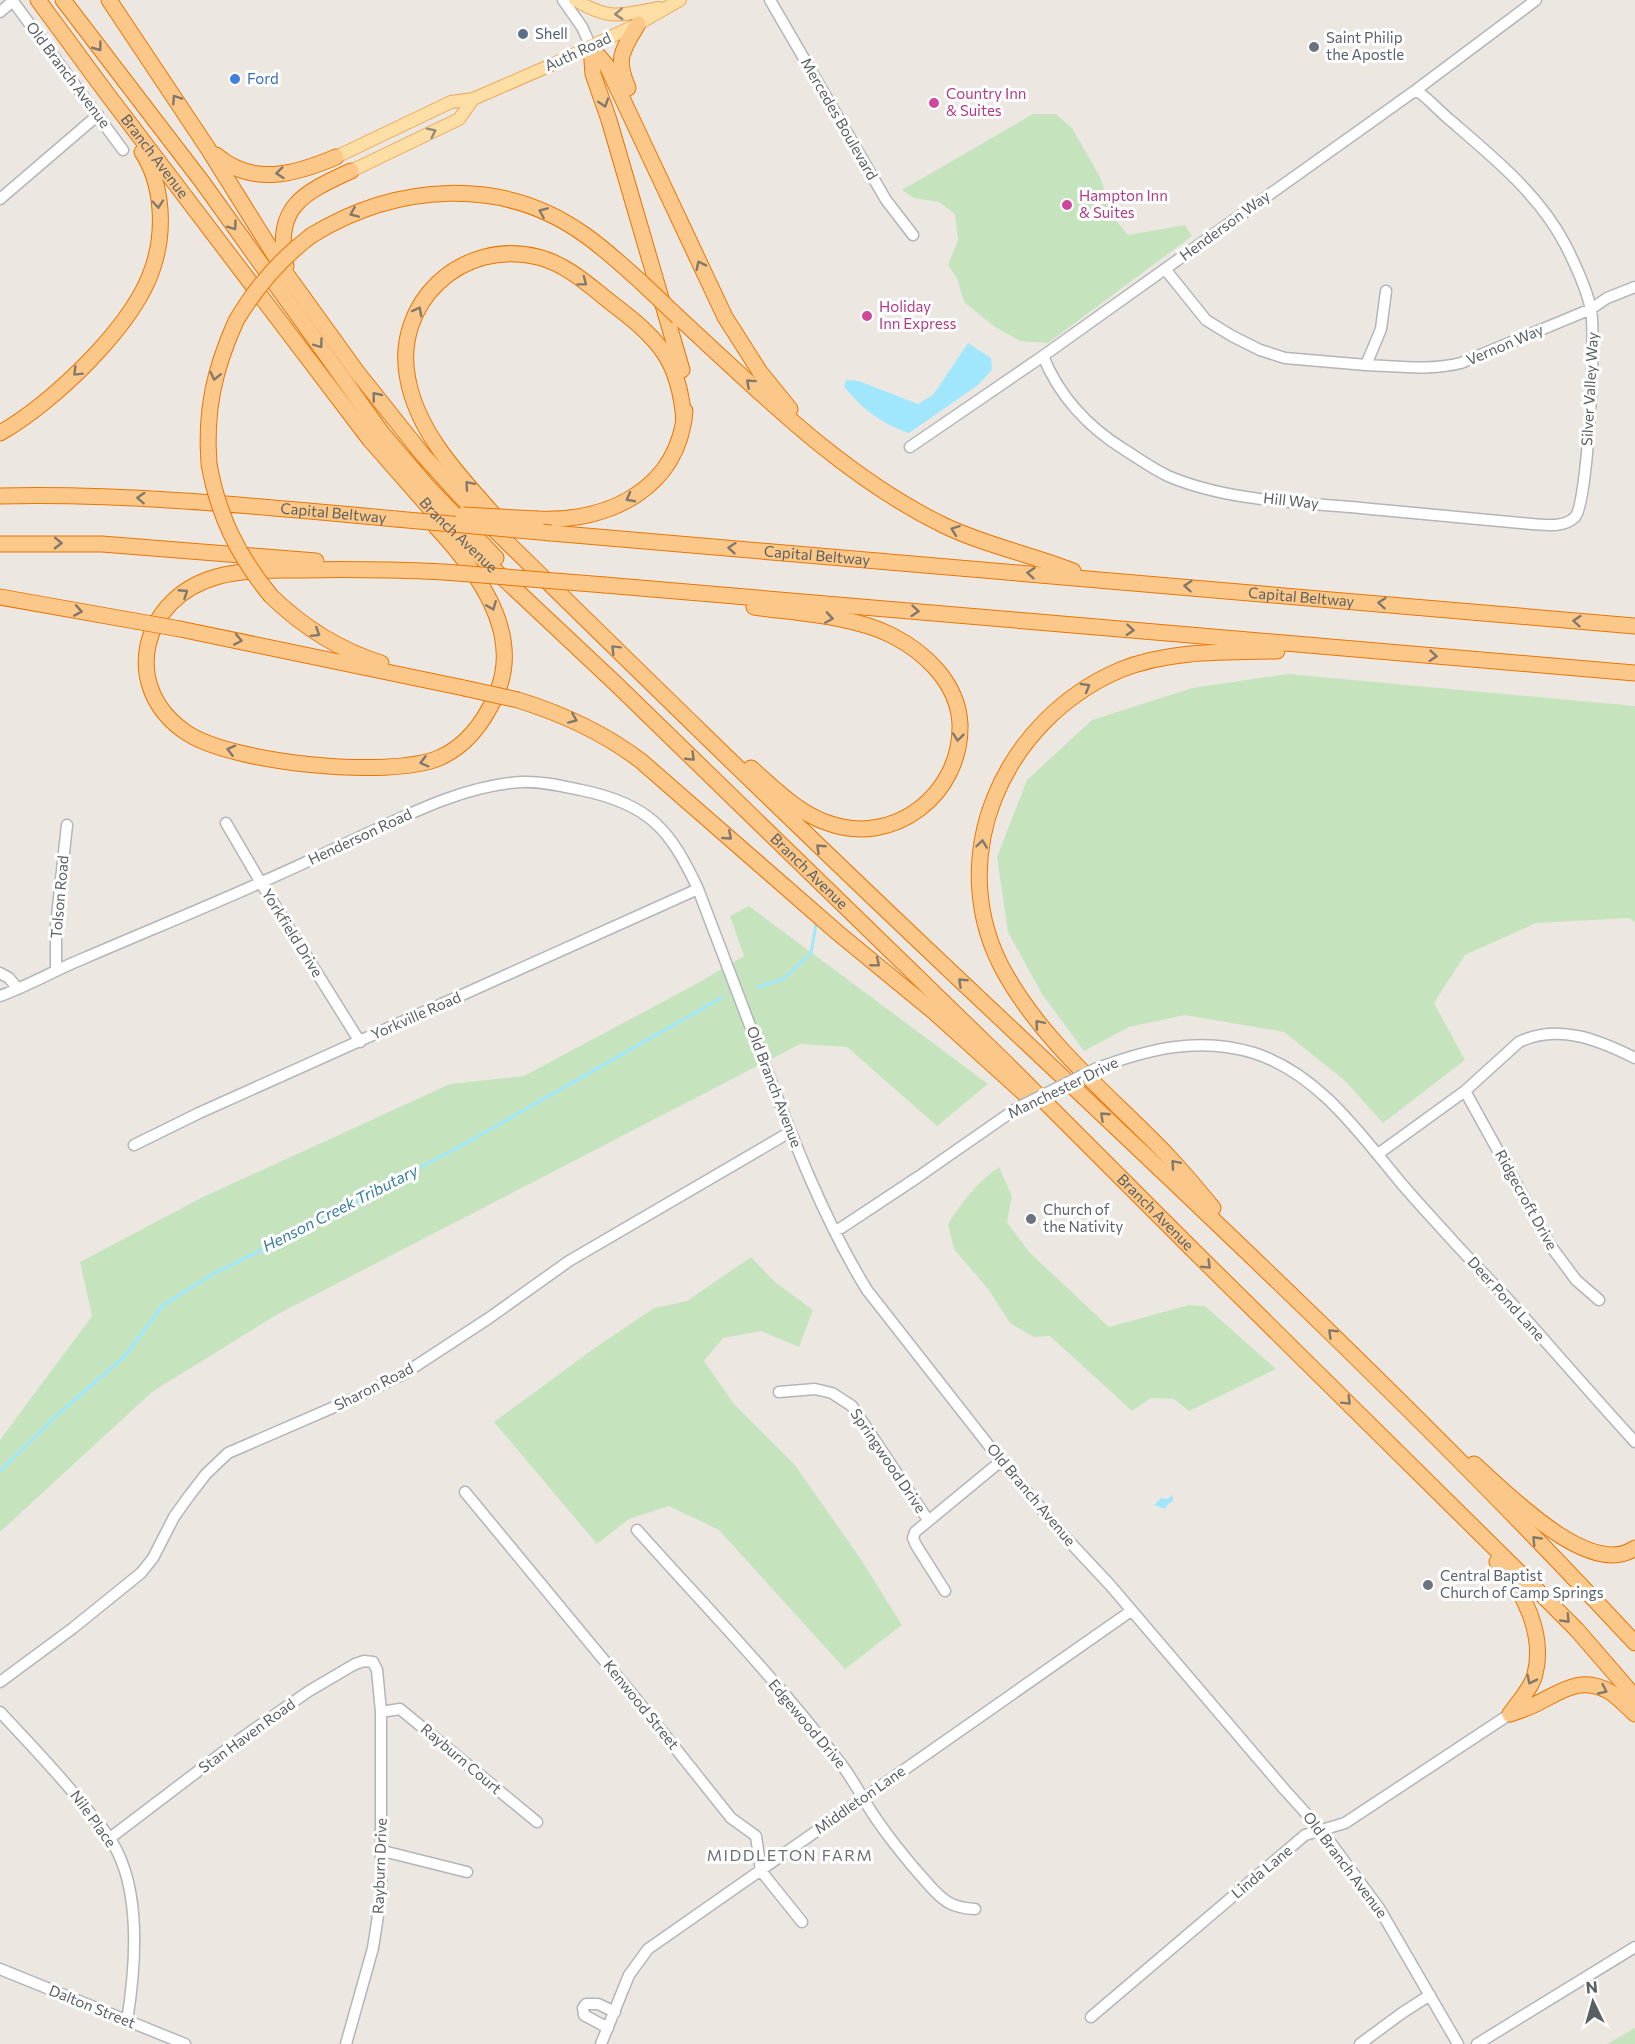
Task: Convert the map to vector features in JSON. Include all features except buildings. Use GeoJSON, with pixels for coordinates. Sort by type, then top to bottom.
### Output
{"type":"FeatureCollection","features":[{"type":"Feature","properties":{"kind":"highway","name":"Branch Avenue"},"geometry":{"type":"LineString","coordinates":[[38,0],[108,96],[370,440],[435,514],[614,682],[1005,1062],[1577,1630],[1635,1696]]}},
{"type":"Feature","properties":{"kind":"highway"},"geometry":{"type":"LineString","coordinates":[[63,0],[202,183],[382,434],[429,488],[614,682]]}},
{"type":"Feature","properties":{"kind":"highway","name":"Branch Avenue"},"geometry":{"type":"LineString","coordinates":[[109,0],[207,147],[287,274],[357,372],[423,455],[460,496],[814,842],[1389,1389],[1635,1643]]}},
{"type":"Feature","properties":{"kind":"highway"},"geometry":{"type":"LineString","coordinates":[[638,24],[621,55],[621,72],[651,142],[654,167]]}},
{"type":"Feature","properties":{"kind":"highway"},"geometry":{"type":"LineString","coordinates":[[591,47],[608,66],[725,317],[760,372],[809,436]]}},
{"type":"Feature","properties":{"kind":"highway"},"geometry":{"type":"LineString","coordinates":[[392,515],[560,520],[579,517],[637,495],[662,473],[672,458],[684,420],[685,383],[609,120],[593,74],[591,47]]}},
{"type":"Feature","properties":{"kind":"highway"},"geometry":{"type":"LineString","coordinates":[[0,432],[36,408],[97,352],[141,295],[153,267],[160,221],[156,183],[151,166],[108,96]]}},
{"type":"Feature","properties":{"kind":"highway"},"geometry":{"type":"LineString","coordinates":[[207,147],[238,170],[254,174],[281,174],[315,166],[336,157]]}},
{"type":"Feature","properties":{"kind":"highway"},"geometry":{"type":"LineString","coordinates":[[287,274],[283,251],[288,215],[299,200],[316,187],[351,171]]}},
{"type":"Feature","properties":{"kind":"highway"},"geometry":{"type":"LineString","coordinates":[[464,688],[374,661],[316,633],[291,616],[271,596],[248,567],[230,536],[214,488],[207,439],[214,377],[222,352],[250,297],[269,273],[291,251],[312,235],[356,212],[408,197],[465,193],[493,196],[525,204],[554,217],[584,234],[641,282],[809,436],[842,464],[889,496],[945,526],[1090,578]]}},
{"type":"Feature","properties":{"kind":"highway"},"geometry":{"type":"LineString","coordinates":[[575,609],[447,460],[436,444],[412,395],[407,378],[406,342],[418,308],[442,278],[473,260],[504,253],[530,256],[554,263],[639,324],[660,346],[669,358],[674,371],[682,400],[684,420]]}},
{"type":"Feature","properties":{"kind":"highway"},"geometry":{"type":"LineString","coordinates":[[333,391],[367,443],[395,480],[470,565],[488,594],[501,634],[504,669],[500,687],[483,722],[456,748],[423,763],[378,768],[341,767],[265,758],[200,740],[187,734],[171,721],[158,704],[148,677],[146,662],[151,634],[159,616],[169,603],[184,591],[200,583],[231,573],[267,570],[444,572]]}},
{"type":"Feature","properties":{"kind":"highway","name":"Capital Beltway"},"geometry":{"type":"LineString","coordinates":[[0,496],[103,495],[392,515],[551,532],[1635,626]]}},
{"type":"Feature","properties":{"kind":"highway"},"geometry":{"type":"LineString","coordinates":[[0,544],[90,544],[166,548],[1635,673]]}},
{"type":"Feature","properties":{"kind":"highway"},"geometry":{"type":"LineString","coordinates":[[605,585],[855,622],[890,634],[909,645],[941,674],[956,705],[960,722],[956,756],[940,790],[914,814],[885,827],[865,829],[829,824],[802,812],[655,688]]}},
{"type":"Feature","properties":{"kind":"highway"},"geometry":{"type":"LineString","coordinates":[[0,597],[180,629],[464,688],[552,710],[584,724],[620,744],[641,760],[838,933],[934,1012],[1122,1178]]}},
{"type":"Feature","properties":{"kind":"highway"},"geometry":{"type":"LineString","coordinates":[[1268,1272],[1170,1158],[1063,1052],[1018,996],[1004,972],[987,928],[979,877],[981,848],[993,799],[1016,755],[1028,738],[1061,704],[1101,679],[1145,662],[1198,653],[1375,651]]}},
{"type":"Feature","properties":{"kind":"highway"},"geometry":{"type":"LineString","coordinates":[[1389,1389],[1550,1530],[1582,1548],[1600,1552],[1616,1554],[1635,1548]]}},
{"type":"Feature","properties":{"kind":"highway"},"geometry":{"type":"LineString","coordinates":[[1420,1474],[1427,1490],[1501,1566],[1521,1594],[1535,1628],[1538,1654],[1535,1676],[1510,1714]]}},
{"type":"Feature","properties":{"kind":"highway"},"geometry":{"type":"LineString","coordinates":[[1510,1714],[1536,1704],[1563,1688],[1578,1685],[1594,1686],[1610,1692],[1635,1714]]}},
{"type":"Feature","properties":{"kind":"main road"},"geometry":{"type":"LineString","coordinates":[[575,0],[597,12],[615,16],[667,7]]}},
{"type":"Feature","properties":{"kind":"main road","name":"Auth Road"},"geometry":{"type":"LineString","coordinates":[[336,157],[451,102],[473,99],[591,47],[680,0]]}},
{"type":"Feature","properties":{"kind":"main road","name":"Auth Road"},"geometry":{"type":"LineString","coordinates":[[351,171],[459,119],[473,99]]}},
{"type":"Feature","properties":{"kind":"street"},"geometry":{"type":"LineString","coordinates":[[563,0],[582,27],[591,47]]}},
{"type":"Feature","properties":{"kind":"street","name":"Mercedes Boulevard"},"geometry":{"type":"LineString","coordinates":[[770,0],[886,200],[913,235]]}},
{"type":"Feature","properties":{"kind":"street","name":"Henderson Way"},"geometry":{"type":"LineString","coordinates":[[910,447],[1043,356],[1416,90],[1536,0]]}},
{"type":"Feature","properties":{"kind":"street"},"geometry":{"type":"LineString","coordinates":[[0,12],[13,1]]}},
{"type":"Feature","properties":{"kind":"street","name":"Old Branch Avenue"},"geometry":{"type":"LineString","coordinates":[[13,1],[123,150]]}},
{"type":"Feature","properties":{"kind":"street","name":"Silver Valley Way"},"geometry":{"type":"LineString","coordinates":[[1416,90],[1431,100],[1446,117],[1499,161],[1524,187],[1565,244],[1591,309],[1593,374],[1581,503]]}},
{"type":"Feature","properties":{"kind":"street"},"geometry":{"type":"LineString","coordinates":[[0,199],[98,115]]}},
{"type":"Feature","properties":{"kind":"street","name":"Vernon Way"},"geometry":{"type":"LineString","coordinates":[[1165,269],[1206,320],[1260,350],[1285,358],[1425,368],[1461,363],[1591,309],[1607,298],[1635,287]]}},
{"type":"Feature","properties":{"kind":"street"},"geometry":{"type":"LineString","coordinates":[[1366,365],[1381,329],[1386,291]]}},
{"type":"Feature","properties":{"kind":"street","name":"Hill Way"},"geometry":{"type":"LineString","coordinates":[[1043,356],[1055,383],[1098,433],[1166,475],[1195,485],[1272,500],[1551,525],[1566,523],[1573,519],[1581,503]]}},
{"type":"Feature","properties":{"kind":"street","name":"Henderson Road"},"geometry":{"type":"LineString","coordinates":[[0,996],[261,883],[410,813],[455,796],[497,784],[525,782],[591,792],[629,805],[653,820],[670,837],[683,857],[698,889]]}},
{"type":"Feature","properties":{"kind":"street","name":"Yorkfield Drive"},"geometry":{"type":"LineString","coordinates":[[226,823],[360,1042]]}},
{"type":"Feature","properties":{"kind":"street","name":"Tolson Road"},"geometry":{"type":"LineString","coordinates":[[56,970],[56,926],[67,825]]}},
{"type":"Feature","properties":{"kind":"street","name":"Old Branch Avenue"},"geometry":{"type":"LineString","coordinates":[[698,889],[790,1132],[849,1262],[867,1290],[1001,1461],[1322,1831],[1379,1908],[1458,2044]]}},
{"type":"Feature","properties":{"kind":"street","name":"Yorkville Road"},"geometry":{"type":"LineString","coordinates":[[134,1145],[199,1113],[698,889]]}},
{"type":"Feature","properties":{"kind":"street"},"geometry":{"type":"LineString","coordinates":[[0,973],[9,978],[18,989]]}},
{"type":"Feature","properties":{"kind":"street"},"geometry":{"type":"LineString","coordinates":[[1378,1154],[1465,1091],[1519,1042],[1546,1033],[1559,1033],[1592,1039],[1635,1058]]}},
{"type":"Feature","properties":{"kind":"street","name":"Manchester Drive"},"geometry":{"type":"LineString","coordinates":[[834,1230],[841,1228],[918,1177],[1017,1107],[1095,1069],[1155,1049],[1181,1046],[1231,1047],[1285,1066],[1309,1082],[1378,1154]]}},
{"type":"Feature","properties":{"kind":"street","name":"Ridgecroft Drive"},"geometry":{"type":"LineString","coordinates":[[1465,1091],[1550,1245],[1576,1280],[1599,1300]]}},
{"type":"Feature","properties":{"kind":"street","name":"Sharon Road"},"geometry":{"type":"LineString","coordinates":[[0,1682],[74,1628],[141,1573],[153,1558],[174,1517],[189,1496],[206,1474],[228,1453],[348,1401],[402,1374],[489,1318],[569,1261],[790,1132]]}},
{"type":"Feature","properties":{"kind":"street","name":"Deer Pond Lane"},"geometry":{"type":"LineString","coordinates":[[1378,1154],[1448,1236],[1514,1306],[1635,1442]]}},
{"type":"Feature","properties":{"kind":"street","name":"Springwood Drive"},"geometry":{"type":"LineString","coordinates":[[779,1392],[815,1389],[832,1394],[852,1406],[928,1520]]}},
{"type":"Feature","properties":{"kind":"street"},"geometry":{"type":"LineString","coordinates":[[945,1591],[913,1538],[915,1532],[1001,1461]]}},
{"type":"Feature","properties":{"kind":"street","name":"Kenwood Street"},"geometry":{"type":"LineString","coordinates":[[465,1492],[731,1818],[756,1836],[761,1871]]}},
{"type":"Feature","properties":{"kind":"street","name":"Edgewood Drive"},"geometry":{"type":"LineString","coordinates":[[637,1530],[781,1691],[837,1759],[856,1784],[863,1798],[930,1887],[954,1906],[975,1909]]}},
{"type":"Feature","properties":{"kind":"street","name":"Middleton Lane"},"geometry":{"type":"LineString","coordinates":[[601,2044],[635,1965],[648,1949],[1131,1611]]}},
{"type":"Feature","properties":{"kind":"street","name":"Stan Haven Road"},"geometry":{"type":"LineString","coordinates":[[110,1838],[243,1737],[329,1678],[355,1664],[368,1660],[375,1666],[379,1683]]}},
{"type":"Feature","properties":{"kind":"street","name":"Rayburn Drive"},"geometry":{"type":"LineString","coordinates":[[346,2044],[373,1948],[381,1896],[383,1851],[379,1683]]}},
{"type":"Feature","properties":{"kind":"street","name":"Rayburn Court"},"geometry":{"type":"LineString","coordinates":[[381,1712],[400,1709],[537,1822]]}},
{"type":"Feature","properties":{"kind":"street","name":"Nile Place"},"geometry":{"type":"LineString","coordinates":[[0,1712],[69,1786],[110,1838],[122,1864],[134,1918],[133,1966],[127,2021]]}},
{"type":"Feature","properties":{"kind":"street","name":"Linda Lane"},"geometry":{"type":"LineString","coordinates":[[1091,2017],[1305,1835],[1345,1823],[1510,1714]]}},
{"type":"Feature","properties":{"kind":"street"},"geometry":{"type":"LineString","coordinates":[[383,1851],[467,1872]]}},
{"type":"Feature","properties":{"kind":"street"},"geometry":{"type":"LineString","coordinates":[[761,1871],[802,1922]]}},
{"type":"Feature","properties":{"kind":"street"},"geometry":{"type":"LineString","coordinates":[[1477,2044],[1635,1947]]}},
{"type":"Feature","properties":{"kind":"street","name":"Dalton Street"},"geometry":{"type":"LineString","coordinates":[[0,1970],[185,2044]]}},
{"type":"Feature","properties":{"kind":"street"},"geometry":{"type":"LineString","coordinates":[[1360,2044],[1430,1995]]}},
{"type":"Feature","properties":{"kind":"street"},"geometry":{"type":"LineString","coordinates":[[608,2028],[584,2015],[584,2008],[586,2004],[592,2003],[615,2012]]}},
{"type":"Feature","properties":{"kind":"green space"},"geometry":{"type":"Polygon","coordinates":[[[1033,114],[1056,114],[1072,128],[1100,177],[1114,218],[1128,235],[1185,225],[1192,236],[1048,343],[1020,341],[995,327],[964,302],[957,278],[948,265],[958,240],[955,214],[939,202],[914,198],[902,190],[1033,114]]]}},
{"type":"Feature","properties":{"kind":"green space"},"geometry":{"type":"Polygon","coordinates":[[[1288,674],[1635,706],[1635,922],[1629,918],[1536,923],[1465,955],[1434,1003],[1465,1060],[1383,1123],[1344,1080],[1284,1032],[1185,1015],[1129,1027],[1084,1051],[1042,994],[1008,932],[997,857],[1027,780],[1092,720],[1192,688],[1288,674]]]}},
{"type":"Feature","properties":{"kind":"green space"},"geometry":{"type":"Polygon","coordinates":[[[749,906],[988,1084],[937,1126],[847,1047],[800,1044],[278,1314],[152,1392],[0,1532],[0,1440],[92,1316],[80,1262],[203,1197],[450,1084],[524,1076],[744,956],[730,916],[749,906]]]}},
{"type":"Feature","properties":{"kind":"green space"},"geometry":{"type":"Polygon","coordinates":[[[999,1167],[1012,1196],[1007,1222],[1029,1252],[1109,1327],[1189,1305],[1205,1306],[1276,1369],[1189,1411],[1174,1399],[1151,1398],[1132,1411],[1050,1336],[1034,1337],[1010,1323],[989,1290],[954,1249],[948,1224],[970,1193],[999,1167]]]}},
{"type":"Feature","properties":{"kind":"green space"},"geometry":{"type":"Polygon","coordinates":[[[751,1257],[775,1282],[813,1310],[799,1347],[761,1331],[723,1338],[704,1361],[734,1404],[795,1465],[860,1558],[902,1625],[845,1669],[719,1530],[669,1506],[629,1519],[597,1544],[494,1422],[654,1308],[687,1301],[751,1257]]]}},
{"type":"Feature","properties":{"kind":"green space"},"geometry":{"type":"Polygon","coordinates":[[[1635,2028],[1635,2044],[1607,2044],[1635,2028]]]}},
{"type":"Feature","properties":{"kind":"water"},"geometry":{"type":"Polygon","coordinates":[[[968,343],[991,358],[992,370],[978,385],[909,433],[873,415],[844,386],[846,380],[859,381],[918,404],[933,395],[968,343]]]}},
{"type":"Feature","properties":{"kind":"water"},"geometry":{"type":"Polygon","coordinates":[[[1173,1495],[1173,1501],[1165,1509],[1154,1505],[1161,1498],[1167,1499],[1173,1495]]]}},
{"type":"Feature","properties":{"kind":"waterway","name":"Henson Creek Tributary"},"geometry":{"type":"LineString","coordinates":[[758,987],[783,979],[811,953],[816,925]]}},
{"type":"Feature","properties":{"kind":"waterway","name":"Henson Creek Tributary"},"geometry":{"type":"LineString","coordinates":[[0,1471],[56,1416],[125,1356],[163,1305],[215,1273],[470,1141],[721,998]]}},
{"type":"Feature","properties":{"kind":"place","name":"Shell"},"geometry":{"type":"Point","coordinates":[523,34]}},
{"type":"Feature","properties":{"kind":"place","name":"Saint Philip the Apostle"},"geometry":{"type":"Point","coordinates":[1314,47]}},
{"type":"Feature","properties":{"kind":"place","name":"Ford"},"geometry":{"type":"Point","coordinates":[235,79]}},
{"type":"Feature","properties":{"kind":"place","name":"Country Inn & Suites"},"geometry":{"type":"Point","coordinates":[934,103]}},
{"type":"Feature","properties":{"kind":"place","name":"Hampton Inn & Suites"},"geometry":{"type":"Point","coordinates":[1067,205]}},
{"type":"Feature","properties":{"kind":"place","name":"Holiday Inn Express"},"geometry":{"type":"Point","coordinates":[867,316]}},
{"type":"Feature","properties":{"kind":"place","name":"Church of the Nativity"},"geometry":{"type":"Point","coordinates":[1031,1219]}},
{"type":"Feature","properties":{"kind":"place","name":"Central Baptist Church of Camp Springs"},"geometry":{"type":"Point","coordinates":[1428,1585]}},
{"type":"Feature","properties":{"kind":"district","name":"MIDDLETON FARM"},"geometry":{"type":"Point","coordinates":[790,1855]}}]}
